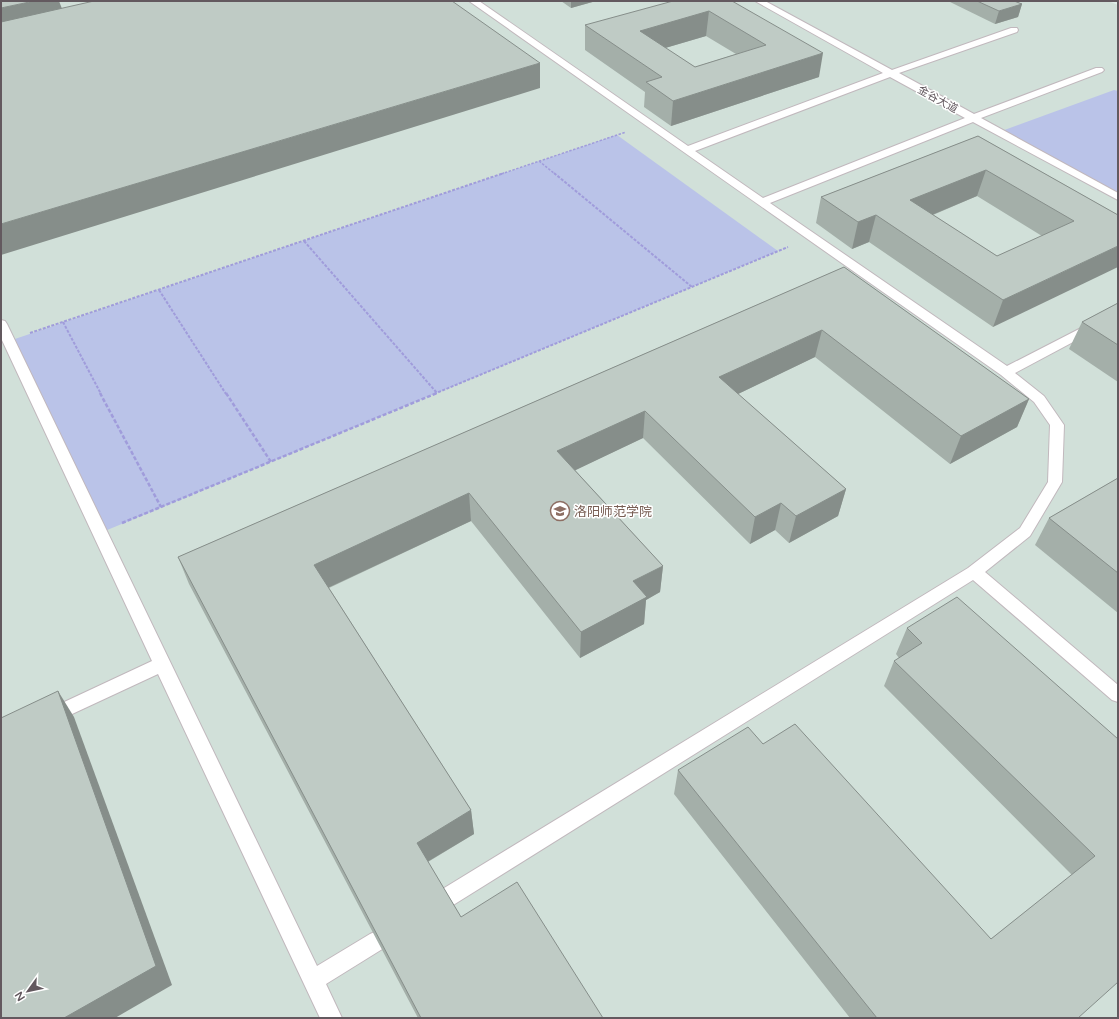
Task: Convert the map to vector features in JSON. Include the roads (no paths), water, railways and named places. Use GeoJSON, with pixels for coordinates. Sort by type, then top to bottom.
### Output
{"type":"FeatureCollection","features":[{"type":"Feature","properties":{"kind":"lane"},"geometry":{"type":"LineString","coordinates":[[443,900],[974,572],[1025,532],[1055,482],[1057,425],[1040,399],[1006,372],[473,1]]}},
{"type":"Feature","properties":{"kind":"lane","name":"金谷大道"},"geometry":{"type":"LineString","coordinates":[[759,1],[1118,197]]}},
{"type":"Feature","properties":{"kind":"lane"},"geometry":{"type":"LineString","coordinates":[[687,150],[891,73],[1014,30]]}},
{"type":"Feature","properties":{"kind":"lane"},"geometry":{"type":"LineString","coordinates":[[762,202],[973,118],[1099,70]]}},
{"type":"Feature","properties":{"kind":"lane"},"geometry":{"type":"LineString","coordinates":[[1006,372],[1118,313]]}},
{"type":"Feature","properties":{"kind":"lane"},"geometry":{"type":"LineString","coordinates":[[1,324],[331,1018]]}},
{"type":"Feature","properties":{"kind":"lane"},"geometry":{"type":"LineString","coordinates":[[974,572],[1118,695]]}},
{"type":"Feature","properties":{"kind":"lane"},"geometry":{"type":"LineString","coordinates":[[36,723],[162,664]]}},
{"type":"Feature","properties":{"kind":"lane"},"geometry":{"type":"LineString","coordinates":[[313,980],[377,941]]}},
{"type":"Feature","properties":{"kind":"place","name":"洛阳师范学院"},"geometry":{"type":"Point","coordinates":[560,511]}}]}
